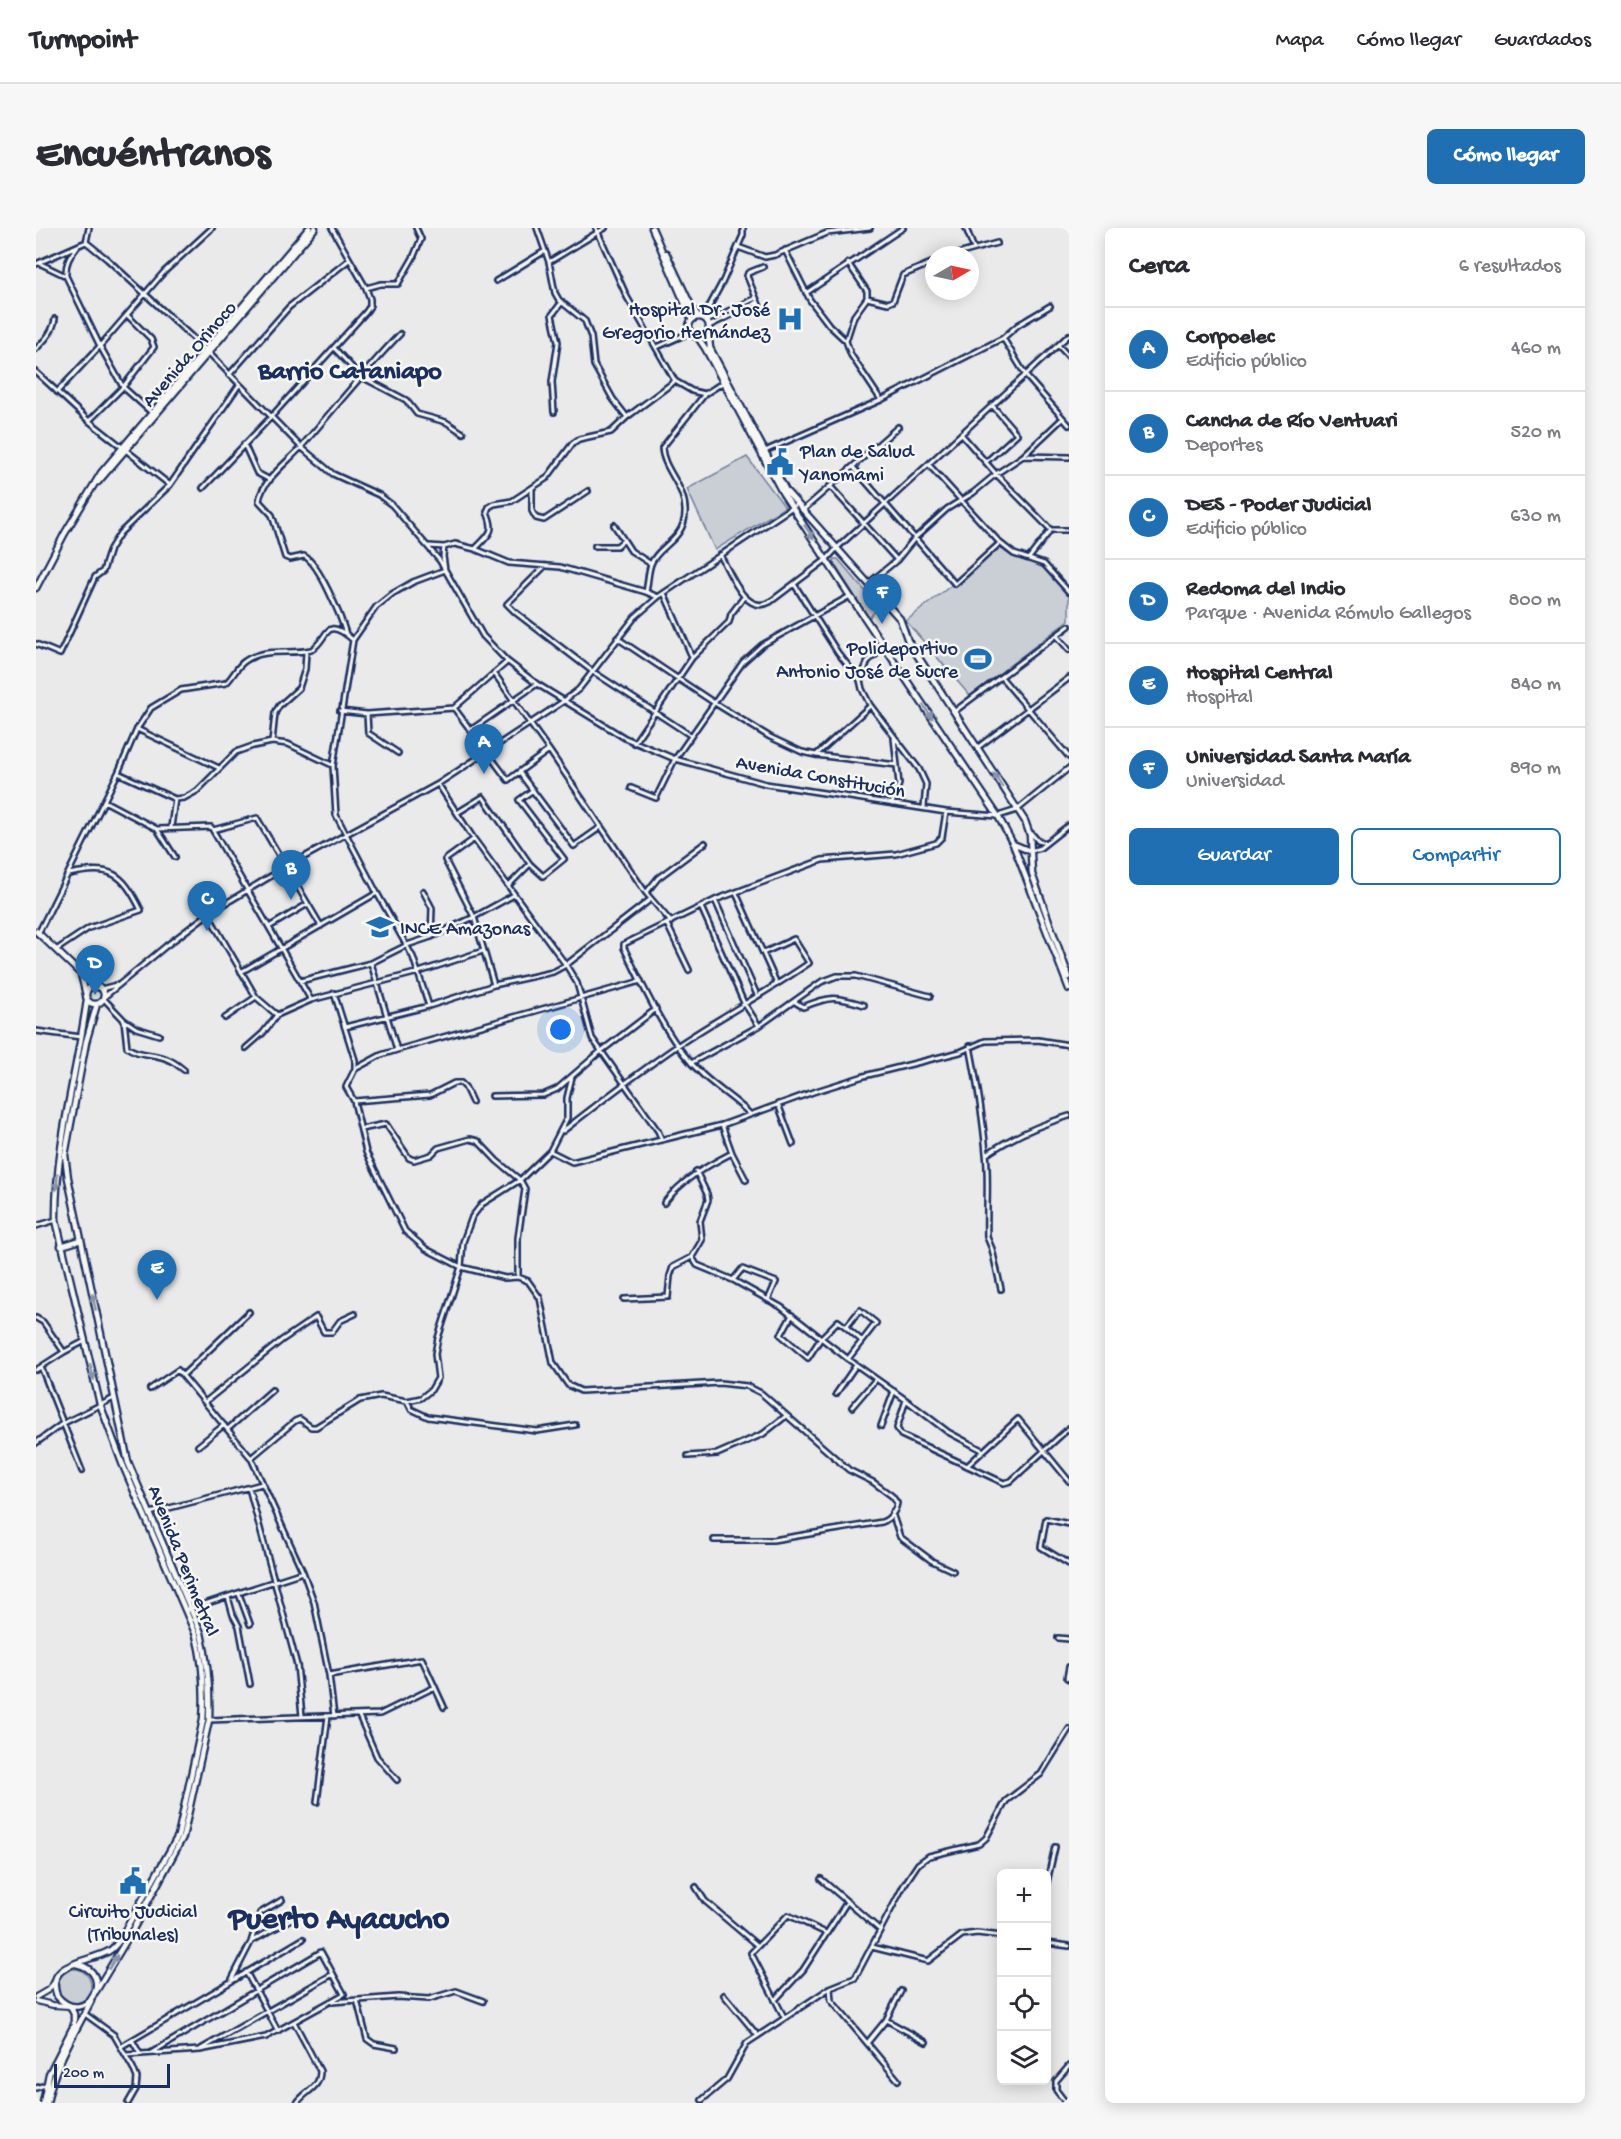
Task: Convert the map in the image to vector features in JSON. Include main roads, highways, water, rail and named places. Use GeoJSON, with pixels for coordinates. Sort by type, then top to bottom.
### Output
{"type":"FeatureCollection","features":[{"type":"Feature","properties":{"kind":"main road","name":"Avenida Orinoco"},"geometry":{"type":"LineString","coordinates":[[207,351],[309,228]]}},
{"type":"Feature","properties":{"kind":"main road","name":"Avenida Orinoco"},"geometry":{"type":"LineString","coordinates":[[36,588],[65,533],[101,473],[315,228]]}},
{"type":"Feature","properties":{"kind":"main road"},"geometry":{"type":"LineString","coordinates":[[654,228],[692,320],[690,326],[763,452],[850,596],[998,816],[1013,844],[1069,989]]}},
{"type":"Feature","properties":{"kind":"main road"},"geometry":{"type":"LineString","coordinates":[[654,228],[692,308],[705,323],[710,348],[763,452]]}},
{"type":"Feature","properties":{"kind":"main road"},"geometry":{"type":"LineString","coordinates":[[692,320],[705,323]]}},
{"type":"Feature","properties":{"kind":"main road"},"geometry":{"type":"LineString","coordinates":[[694,334],[704,335],[705,323]]}},
{"type":"Feature","properties":{"kind":"main road"},"geometry":{"type":"LineString","coordinates":[[795,505],[804,510],[900,619],[908,641],[1029,830],[1032,874],[1069,977]]}},
{"type":"Feature","properties":{"kind":"main road"},"geometry":{"type":"LineString","coordinates":[[1021,848],[1028,846],[1030,840]]}},
{"type":"Feature","properties":{"kind":"main road"},"geometry":{"type":"LineString","coordinates":[[1013,844],[1030,851]]}},
{"type":"Feature","properties":{"kind":"main road"},"geometry":{"type":"LineString","coordinates":[[37,933],[99,988],[104,998],[97,1004],[90,1002],[87,998],[81,974]]}},
{"type":"Feature","properties":{"kind":"main road"},"geometry":{"type":"LineString","coordinates":[[87,998],[89,989],[99,988]]}},
{"type":"Feature","properties":{"kind":"main road","name":"Avenida Perimetral"},"geometry":{"type":"LineString","coordinates":[[87,998],[60,1151],[55,1200],[56,1220],[100,1404],[122,1463],[148,1513]]}},
{"type":"Feature","properties":{"kind":"main road","name":"Avenida Perimetral"},"geometry":{"type":"LineString","coordinates":[[47,2103],[51,2082],[58,2064],[183,1837],[206,1720],[207,1657],[128,1462],[65,1155],[86,1042],[97,1004]]}},
{"type":"Feature","properties":{"kind":"main road"},"geometry":{"type":"LineString","coordinates":[[61,1246],[81,1240]]}},
{"type":"Feature","properties":{"kind":"main road","name":"Avenida Perimetral"},"geometry":{"type":"LineString","coordinates":[[76,1964],[109,1951],[119,1941],[178,1836],[206,1720]]}},
{"type":"Feature","properties":{"kind":"main road"},"geometry":{"type":"LineString","coordinates":[[42,2103],[45,2085],[54,2060],[74,2025],[74,2014],[69,2006],[57,1996],[55,1982],[62,1969],[76,1964],[93,1974],[96,1980],[95,1994],[85,2005],[69,2006]]}},
{"type":"Feature","properties":{"kind":"place","name":"Hospital Dr. José Gregorio Hernández"},"geometry":{"type":"Point","coordinates":[790,319]}},
{"type":"Feature","properties":{"kind":"place","name":"Plan de Salud Yanomami"},"geometry":{"type":"Point","coordinates":[780,462]}},
{"type":"Feature","properties":{"kind":"place","name":"Universidad Santa María"},"geometry":{"type":"Point","coordinates":[882,624]}},
{"type":"Feature","properties":{"kind":"place","name":"Polideportivo Antonio José de Sucre"},"geometry":{"type":"Point","coordinates":[978,659]}},
{"type":"Feature","properties":{"kind":"place","name":"Corpoelec"},"geometry":{"type":"Point","coordinates":[484,774]}},
{"type":"Feature","properties":{"kind":"place","name":"Cancha de Río Ventuari"},"geometry":{"type":"Point","coordinates":[291,900]}},
{"type":"Feature","properties":{"kind":"place","name":"INCE Amazonas"},"geometry":{"type":"Point","coordinates":[380,927]}},
{"type":"Feature","properties":{"kind":"place","name":"DES - Poder Judicial"},"geometry":{"type":"Point","coordinates":[207,931]}},
{"type":"Feature","properties":{"kind":"place","name":"Redoma del Indio"},"geometry":{"type":"Point","coordinates":[95,995]}},
{"type":"Feature","properties":{"kind":"place","name":"Hospital Central"},"geometry":{"type":"Point","coordinates":[157,1300]}},
{"type":"Feature","properties":{"kind":"place","name":"Circuito Judicial (Tribunales)"},"geometry":{"type":"Point","coordinates":[133,1881]}},
{"type":"Feature","properties":{"kind":"district","name":"Barrio Cataniapo"},"geometry":{"type":"Point","coordinates":[350,369]}},
{"type":"Feature","properties":{"kind":"district","name":"Puerto Ayacucho"},"geometry":{"type":"Point","coordinates":[339,1916]}}]}
